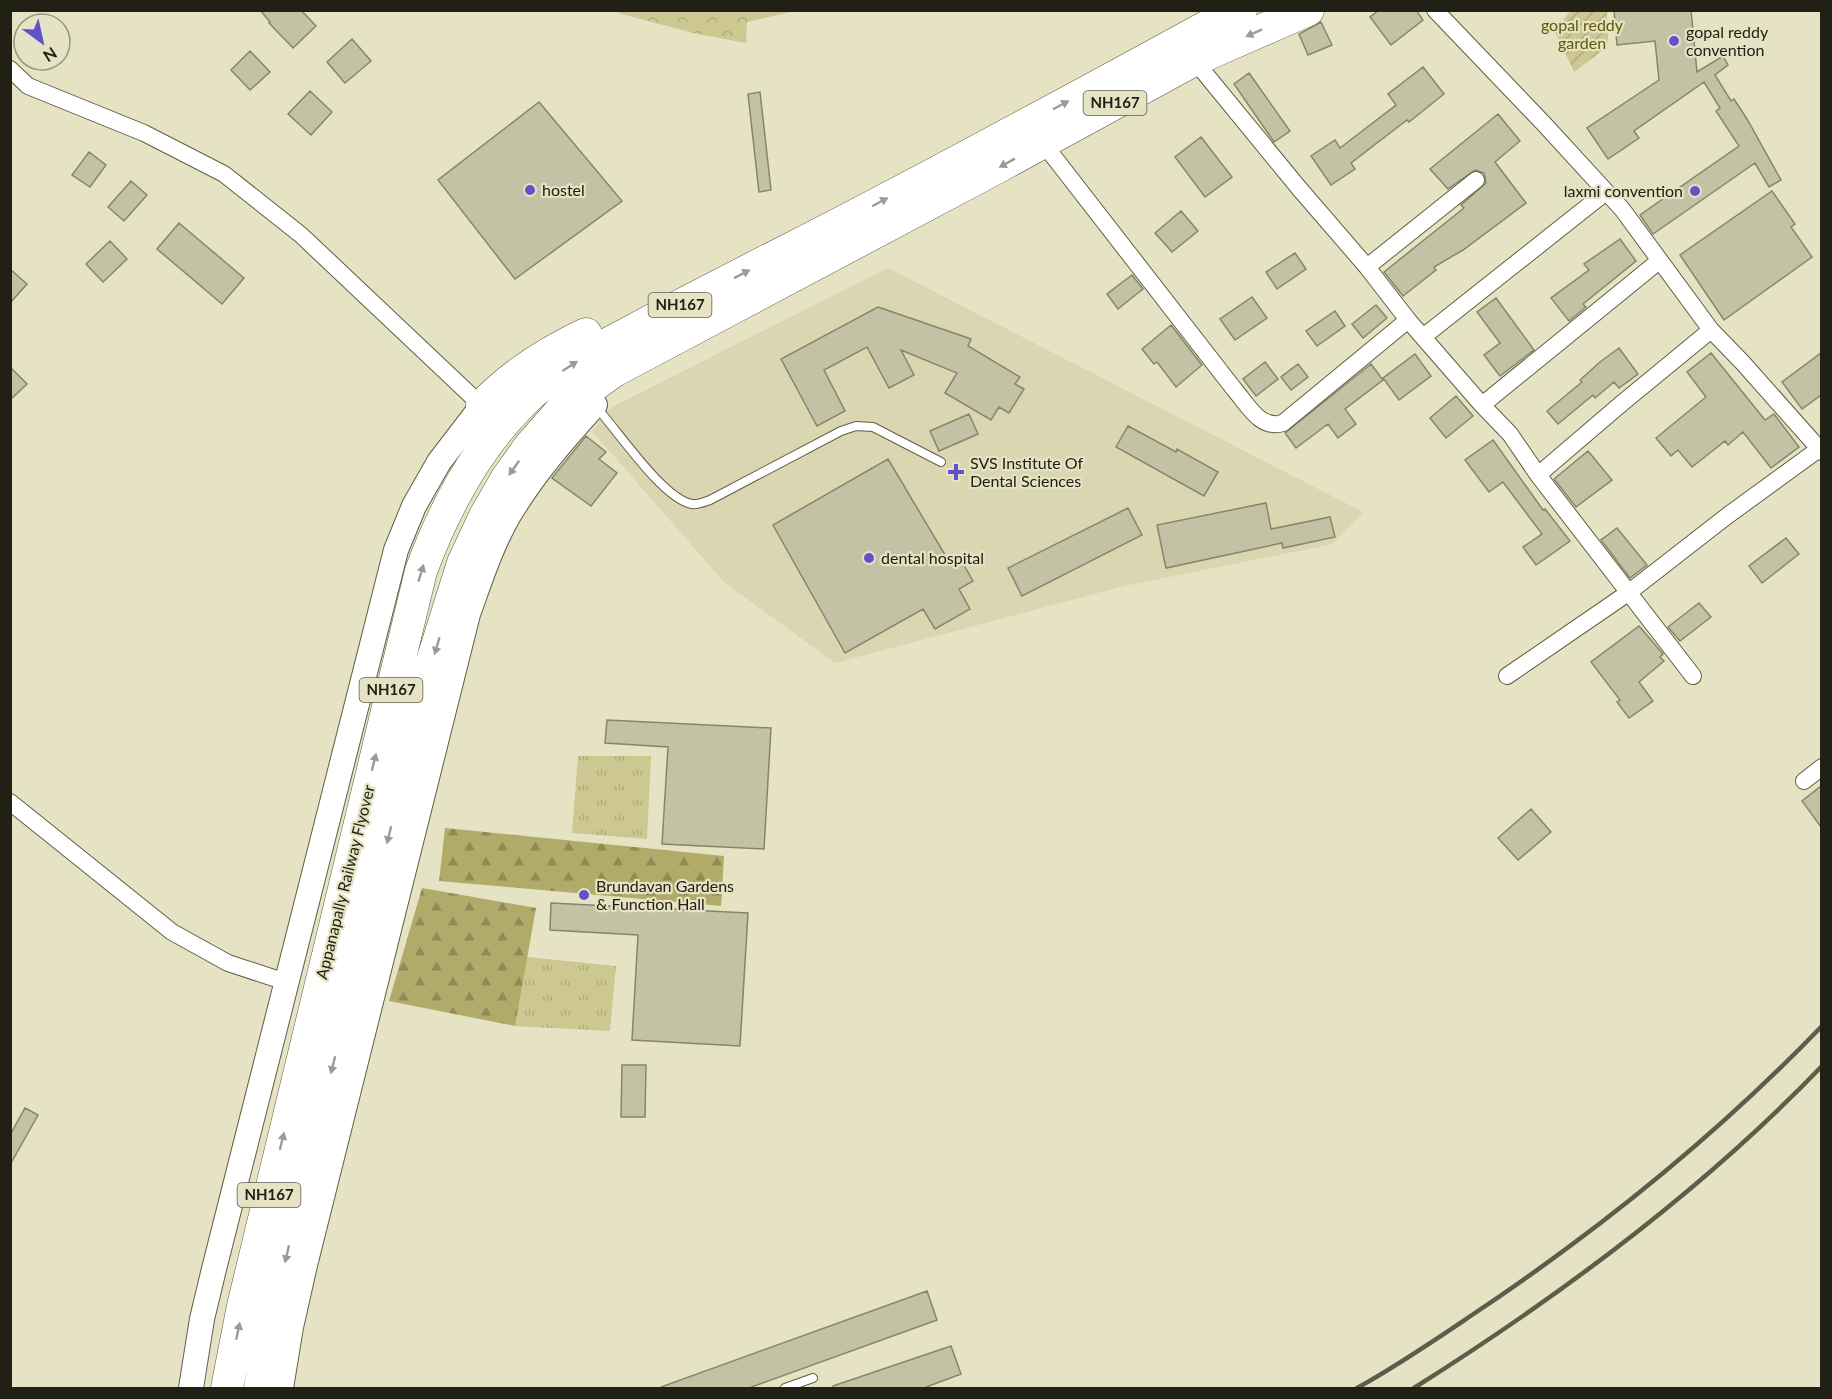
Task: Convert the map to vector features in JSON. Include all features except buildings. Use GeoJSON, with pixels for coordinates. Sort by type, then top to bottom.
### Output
{"type":"FeatureCollection","features":[{"type":"Feature","properties":{"kind":"highway","name":"NH167"},"geometry":{"type":"LineString","coordinates":[[682,319],[922,194],[1219,20],[1241,10]]}},
{"type":"Feature","properties":{"kind":"highway","name":"NH167"},"geometry":{"type":"LineString","coordinates":[[922,194],[1043,143],[1194,60],[1308,10]]}},
{"type":"Feature","properties":{"kind":"highway"},"geometry":{"type":"LineString","coordinates":[[482,406],[497,389],[563,344],[626,320],[682,319]]}},
{"type":"Feature","properties":{"kind":"highway"},"geometry":{"type":"LineString","coordinates":[[595,405],[649,359],[682,319]]}},
{"type":"Feature","properties":{"kind":"highway","name":"Appanapally Railway Flyover"},"geometry":{"type":"LineString","coordinates":[[227,1389],[243,1306],[316,1003],[422,571],[435,535],[474,463],[497,431],[524,401],[566,369],[682,319]]}},
{"type":"Feature","properties":{"kind":"highway","name":"Appanapally Railway Flyover"},"geometry":{"type":"LineString","coordinates":[[260,1389],[270,1329],[290,1241],[430,668],[463,563],[485,516],[507,478],[549,422],[584,391],[682,319]]}},
{"type":"Feature","properties":{"kind":"street"},"geometry":{"type":"LineString","coordinates":[[1434,10],[1622,209],[1711,330],[1820,450],[1726,516],[1628,593],[1507,676]]}},
{"type":"Feature","properties":{"kind":"street"},"geometry":{"type":"LineString","coordinates":[[1194,60],[1367,267],[1408,320],[1510,434],[1538,475],[1693,676]]}},
{"type":"Feature","properties":{"kind":"street"},"geometry":{"type":"LineString","coordinates":[[10,69],[28,86],[144,133],[224,174],[301,235],[482,406],[439,462],[414,506],[396,550],[202,1319],[191,1389]]}},
{"type":"Feature","properties":{"kind":"street"},"geometry":{"type":"LineString","coordinates":[[1043,143],[1227,380],[1262,421],[1268,424],[1283,423],[1408,320]]}},
{"type":"Feature","properties":{"kind":"street"},"geometry":{"type":"LineString","coordinates":[[1367,267],[1476,180]]}},
{"type":"Feature","properties":{"kind":"street"},"geometry":{"type":"LineString","coordinates":[[1424,337],[1606,192]]}},
{"type":"Feature","properties":{"kind":"street"},"geometry":{"type":"LineString","coordinates":[[1482,405],[1659,261]]}},
{"type":"Feature","properties":{"kind":"street"},"geometry":{"type":"LineString","coordinates":[[1538,475],[1711,330]]}},
{"type":"Feature","properties":{"kind":"street"},"geometry":{"type":"LineString","coordinates":[[281,1389],[291,1327],[305,1265],[468,614],[489,556],[509,516],[556,449],[595,405]]}},
{"type":"Feature","properties":{"kind":"street"},"geometry":{"type":"LineString","coordinates":[[1804,781],[1821,767]]}},
{"type":"Feature","properties":{"kind":"street"},"geometry":{"type":"LineString","coordinates":[[10,802],[172,932],[228,963],[286,981]]}},
{"type":"Feature","properties":{"kind":"lane"},"geometry":{"type":"LineString","coordinates":[[595,405],[660,484],[684,502],[696,505],[856,426],[873,427],[941,462]]}},
{"type":"Feature","properties":{"kind":"lane"},"geometry":{"type":"LineString","coordinates":[[784,1389],[813,1378]]}},
{"type":"Feature","properties":{"kind":"shaded area","name":"SVS Institute Of Dental Sciences"},"geometry":{"type":"Polygon","coordinates":[[[888,268],[1363,512],[1333,544],[1124,586],[835,663],[724,582],[592,431],[612,407],[888,268]]]}},
{"type":"Feature","properties":{"kind":"green space","name":"gopal reddy garden"},"geometry":{"type":"Polygon","coordinates":[[[1571,10],[1607,11],[1607,47],[1574,72],[1555,31],[1571,10]]]}},
{"type":"Feature","properties":{"kind":"green space"},"geometry":{"type":"Polygon","coordinates":[[[621,11],[795,11],[747,22],[746,43],[693,33],[618,13],[621,11]]]}},
{"type":"Feature","properties":{"kind":"green space"},"geometry":{"type":"Polygon","coordinates":[[[578,756],[651,756],[647,839],[572,833],[578,756]]]}},
{"type":"Feature","properties":{"kind":"green space"},"geometry":{"type":"Polygon","coordinates":[[[445,828],[724,856],[721,906],[439,881],[445,828]]]}},
{"type":"Feature","properties":{"kind":"green space"},"geometry":{"type":"Polygon","coordinates":[[[422,888],[536,908],[515,1026],[389,1001],[422,888]]]}},
{"type":"Feature","properties":{"kind":"green space"},"geometry":{"type":"Polygon","coordinates":[[[527,957],[616,966],[610,1031],[515,1026],[527,957]]]}},
{"type":"Feature","properties":{"kind":"railway"},"geometry":{"type":"LineString","coordinates":[[1357,1388],[1401,1362],[1519,1283],[1655,1180],[1741,1105],[1822,1026]]}},
{"type":"Feature","properties":{"kind":"railway"},"geometry":{"type":"LineString","coordinates":[[1414,1388],[1576,1279],[1679,1199],[1776,1112],[1822,1066]]}},
{"type":"Feature","properties":{"kind":"place","name":"gopal reddy convention"},"geometry":{"type":"Point","coordinates":[1674,41]}},
{"type":"Feature","properties":{"kind":"place","name":"hostel"},"geometry":{"type":"Point","coordinates":[530,190]}},
{"type":"Feature","properties":{"kind":"place","name":"laxmi convention"},"geometry":{"type":"Point","coordinates":[1695,191]}},
{"type":"Feature","properties":{"kind":"place","name":"SVS Institute Of Dental Sciences"},"geometry":{"type":"Point","coordinates":[956,472]}},
{"type":"Feature","properties":{"kind":"place","name":"dental hospital"},"geometry":{"type":"Point","coordinates":[869,558]}},
{"type":"Feature","properties":{"kind":"place","name":"Brundavan Gardens & Function Hall"},"geometry":{"type":"Point","coordinates":[584,895]}}]}
